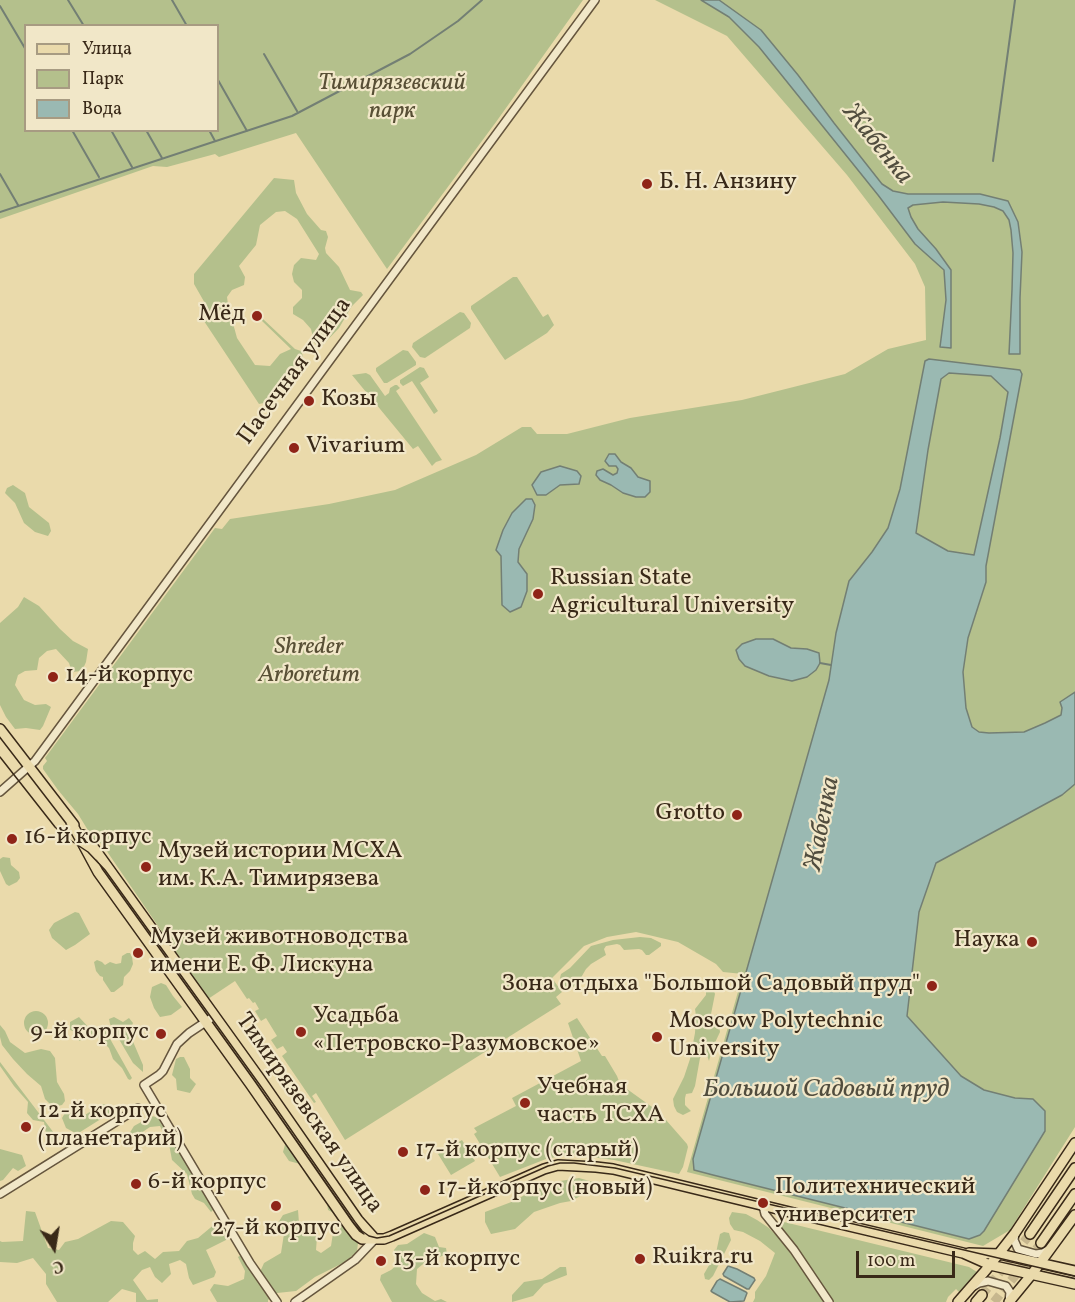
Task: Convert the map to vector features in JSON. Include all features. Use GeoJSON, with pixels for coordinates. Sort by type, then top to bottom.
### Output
{"type":"FeatureCollection","features":[{"type":"Feature","properties":{"kind":"main road","name":"Тимирязевская улица"},"geometry":{"type":"LineString","coordinates":[[0,729],[71,822],[97,852],[357,1220],[375,1239]]}},
{"type":"Feature","properties":{"kind":"main road","name":"Тимирязевская улица"},"geometry":{"type":"LineString","coordinates":[[71,822],[98,872],[356,1235],[362,1239],[375,1239]]}},
{"type":"Feature","properties":{"kind":"main road"},"geometry":{"type":"LineString","coordinates":[[958,1302],[1015,1233],[1075,1143]]}},
{"type":"Feature","properties":{"kind":"main road"},"geometry":{"type":"LineString","coordinates":[[375,1239],[392,1236],[544,1169],[558,1165],[613,1169],[963,1253],[990,1265],[1075,1284]]}},
{"type":"Feature","properties":{"kind":"main road"},"geometry":{"type":"LineString","coordinates":[[1030,1234],[1075,1168]]}},
{"type":"Feature","properties":{"kind":"main road"},"geometry":{"type":"LineString","coordinates":[[1041,1243],[1075,1194]]}},
{"type":"Feature","properties":{"kind":"main road"},"geometry":{"type":"LineString","coordinates":[[1009,1302],[1041,1263],[1075,1215]]}},
{"type":"Feature","properties":{"kind":"main road"},"geometry":{"type":"LineString","coordinates":[[963,1253],[999,1254],[1075,1271]]}},
{"type":"Feature","properties":{"kind":"street","name":"Пасечная улица"},"geometry":{"type":"LineString","coordinates":[[0,792],[29,767],[64,722],[595,0]]}},
{"type":"Feature","properties":{"kind":"street"},"geometry":{"type":"LineString","coordinates":[[214,1016],[177,1044],[163,1071],[144,1085],[250,1263],[277,1302]]}},
{"type":"Feature","properties":{"kind":"street"},"geometry":{"type":"LineString","coordinates":[[0,1194],[138,1108]]}},
{"type":"Feature","properties":{"kind":"street"},"geometry":{"type":"LineString","coordinates":[[763,1206],[765,1214],[794,1250],[829,1302]]}},
{"type":"Feature","properties":{"kind":"street"},"geometry":{"type":"LineString","coordinates":[[1015,1233],[1015,1244],[1022,1251],[1040,1254],[1052,1247]]}},
{"type":"Feature","properties":{"kind":"street"},"geometry":{"type":"LineString","coordinates":[[296,1302],[355,1260],[375,1239]]}},
{"type":"Feature","properties":{"kind":"street"},"geometry":{"type":"LineString","coordinates":[[970,1289],[985,1281],[1001,1284],[1006,1286],[1010,1292],[1009,1302]]}},
{"type":"Feature","properties":{"kind":"green space","name":"Тимирязевский парк"},"geometry":{"type":"Polygon","coordinates":[[[0,0],[583,0],[387,269],[296,133],[219,157],[215,154],[167,167],[153,166],[0,219],[0,0]]]}},
{"type":"Feature","properties":{"kind":"green space","name":"Russian State Agricultural University"},"geometry":{"type":"Polygon","coordinates":[[[655,0],[1075,0],[1075,1127],[1010,1230],[983,1246],[687,1172],[743,974],[723,972],[716,964],[678,942],[636,932],[607,937],[584,946],[552,978],[562,992],[556,997],[561,1004],[345,1140],[316,1093],[312,1096],[316,1102],[314,1103],[282,1056],[287,1052],[283,1046],[277,1049],[271,1040],[277,1036],[266,1018],[261,1021],[255,1011],[259,1009],[255,1002],[247,999],[235,981],[208,999],[106,850],[110,846],[106,841],[102,844],[94,840],[78,814],[43,769],[47,761],[45,758],[215,528],[222,529],[230,519],[329,504],[395,490],[476,455],[522,427],[531,427],[537,434],[567,434],[630,418],[742,400],[845,374],[888,349],[926,340],[925,287],[915,264],[847,175],[727,36],[655,0]]]}},
{"type":"Feature","properties":{"kind":"green space"},"geometry":{"type":"Polygon","coordinates":[[[274,178],[294,180],[296,193],[307,214],[321,230],[326,231],[328,237],[326,253],[339,267],[350,290],[361,292],[363,295],[352,306],[339,328],[322,346],[317,346],[311,329],[293,314],[293,307],[302,298],[302,290],[294,282],[292,274],[294,265],[301,258],[316,260],[319,254],[297,219],[285,211],[276,212],[260,225],[256,245],[239,266],[245,277],[244,285],[232,290],[227,297],[237,338],[255,365],[270,366],[280,354],[291,349],[261,320],[263,319],[295,349],[301,351],[303,356],[268,402],[259,404],[202,318],[206,305],[194,284],[194,274],[274,178]]]}},
{"type":"Feature","properties":{"kind":"green space"},"geometry":{"type":"Polygon","coordinates":[[[513,277],[517,277],[543,317],[548,314],[554,325],[547,333],[505,360],[471,306],[513,277]]]}},
{"type":"Feature","properties":{"kind":"green space"},"geometry":{"type":"Polygon","coordinates":[[[460,312],[464,313],[471,323],[470,328],[425,358],[420,357],[412,347],[413,343],[460,312]]]}},
{"type":"Feature","properties":{"kind":"green space"},"geometry":{"type":"Polygon","coordinates":[[[403,350],[408,351],[416,365],[384,383],[376,368],[403,350]]]}},
{"type":"Feature","properties":{"kind":"green space"},"geometry":{"type":"Polygon","coordinates":[[[420,367],[424,368],[429,377],[420,383],[438,411],[434,414],[412,381],[403,386],[400,383],[400,380],[420,367]]]}},
{"type":"Feature","properties":{"kind":"green space"},"geometry":{"type":"Polygon","coordinates":[[[366,373],[370,375],[385,396],[395,385],[400,388],[396,391],[442,460],[432,466],[418,446],[413,449],[352,375],[366,373]]]}},
{"type":"Feature","properties":{"kind":"green space"},"geometry":{"type":"Polygon","coordinates":[[[13,485],[25,493],[29,507],[49,523],[51,531],[48,536],[35,532],[24,523],[15,503],[5,493],[7,488],[13,485]]]}},
{"type":"Feature","properties":{"kind":"green space"},"geometry":{"type":"Polygon","coordinates":[[[24,597],[39,606],[73,641],[88,649],[82,671],[72,672],[69,663],[56,649],[47,651],[39,658],[37,670],[25,671],[18,675],[15,685],[24,700],[35,705],[46,704],[51,707],[40,730],[15,729],[0,705],[0,623],[18,607],[24,597]]]}},
{"type":"Feature","properties":{"kind":"green space"},"geometry":{"type":"Polygon","coordinates":[[[10,858],[11,865],[19,872],[20,878],[9,886],[0,871],[0,859],[10,858]]]}},
{"type":"Feature","properties":{"kind":"green space"},"geometry":{"type":"Polygon","coordinates":[[[75,912],[79,913],[90,934],[66,950],[52,938],[49,930],[54,923],[75,912]]]}},
{"type":"Feature","properties":{"kind":"green space"},"geometry":{"type":"Polygon","coordinates":[[[651,938],[661,943],[661,946],[646,955],[642,950],[624,950],[617,944],[606,946],[604,949],[606,955],[591,964],[569,991],[563,987],[561,974],[591,946],[613,940],[651,938]]]}},
{"type":"Feature","properties":{"kind":"green space"},"geometry":{"type":"Polygon","coordinates":[[[130,953],[133,964],[124,977],[123,985],[111,992],[103,977],[96,971],[94,962],[97,960],[105,965],[110,962],[121,963],[122,956],[130,953]]]}},
{"type":"Feature","properties":{"kind":"green space"},"geometry":{"type":"Polygon","coordinates":[[[161,983],[166,985],[182,1007],[171,1015],[160,1017],[150,997],[152,987],[161,983]]]}},
{"type":"Feature","properties":{"kind":"green space"},"geometry":{"type":"Polygon","coordinates":[[[712,985],[715,994],[710,1019],[717,1014],[720,1032],[709,1061],[705,1053],[700,1058],[695,1086],[692,1093],[686,1094],[685,1098],[685,1105],[691,1111],[683,1115],[677,1112],[673,1099],[690,1059],[695,1033],[695,1009],[706,995],[706,988],[712,985]]]}},
{"type":"Feature","properties":{"kind":"green space"},"geometry":{"type":"Polygon","coordinates":[[[36,1011],[44,1015],[48,1023],[44,1031],[36,1035],[28,1031],[24,1023],[28,1015],[36,1011]]]}},
{"type":"Feature","properties":{"kind":"green space"},"geometry":{"type":"Polygon","coordinates":[[[79,1017],[91,1030],[104,1028],[132,1078],[130,1080],[113,1059],[109,1048],[98,1037],[91,1035],[79,1041],[78,1033],[70,1030],[70,1022],[79,1017]]]}},
{"type":"Feature","properties":{"kind":"green space"},"geometry":{"type":"Polygon","coordinates":[[[114,1017],[123,1022],[129,1018],[133,1023],[129,1031],[143,1065],[143,1072],[133,1063],[110,1024],[109,1019],[114,1017]]]}},
{"type":"Feature","properties":{"kind":"green space"},"geometry":{"type":"Polygon","coordinates":[[[577,1018],[602,1056],[605,1056],[620,1084],[659,1112],[687,1144],[683,1167],[679,1174],[614,1160],[575,1155],[546,1159],[500,1177],[474,1134],[477,1132],[474,1128],[516,1106],[512,1098],[581,1061],[568,1023],[577,1018]]]}},
{"type":"Feature","properties":{"kind":"green space"},"geometry":{"type":"Polygon","coordinates":[[[0,1025],[10,1042],[25,1053],[41,1049],[50,1051],[55,1058],[57,1082],[64,1094],[65,1101],[62,1105],[53,1107],[45,1099],[41,1086],[27,1074],[2,1045],[0,1025]]]}},
{"type":"Feature","properties":{"kind":"green space"},"geometry":{"type":"Polygon","coordinates":[[[184,1057],[190,1069],[190,1078],[196,1084],[190,1093],[177,1090],[176,1079],[172,1075],[176,1059],[184,1057]]]}},
{"type":"Feature","properties":{"kind":"green space"},"geometry":{"type":"Polygon","coordinates":[[[0,1062],[61,1144],[56,1147],[48,1145],[44,1122],[33,1120],[27,1113],[28,1102],[0,1066],[0,1062]]]}},
{"type":"Feature","properties":{"kind":"green space"},"geometry":{"type":"Polygon","coordinates":[[[102,1104],[110,1105],[112,1112],[77,1134],[66,1128],[62,1118],[65,1113],[69,1111],[85,1115],[102,1104]]]}},
{"type":"Feature","properties":{"kind":"green space"},"geometry":{"type":"Polygon","coordinates":[[[152,1116],[160,1118],[169,1130],[177,1150],[188,1163],[214,1209],[211,1212],[192,1194],[187,1174],[172,1160],[169,1144],[160,1126],[150,1127],[138,1135],[129,1134],[134,1126],[152,1116]]]}},
{"type":"Feature","properties":{"kind":"green space"},"geometry":{"type":"Polygon","coordinates":[[[462,1140],[475,1161],[451,1175],[438,1154],[462,1140]]]}},
{"type":"Feature","properties":{"kind":"green space"},"geometry":{"type":"Polygon","coordinates":[[[286,1141],[354,1234],[358,1243],[357,1251],[347,1261],[315,1277],[296,1291],[277,1293],[268,1302],[217,1302],[210,1290],[214,1284],[228,1286],[244,1279],[245,1271],[238,1257],[241,1255],[251,1272],[260,1272],[264,1263],[281,1253],[284,1234],[276,1229],[276,1226],[283,1215],[298,1210],[299,1223],[306,1231],[312,1231],[317,1237],[316,1250],[321,1253],[331,1246],[333,1233],[338,1232],[339,1221],[334,1213],[328,1210],[327,1203],[300,1164],[289,1161],[283,1152],[286,1141]]]}},
{"type":"Feature","properties":{"kind":"green space"},"geometry":{"type":"Polygon","coordinates":[[[0,1149],[22,1155],[26,1166],[18,1171],[13,1168],[0,1181],[0,1149]]]}},
{"type":"Feature","properties":{"kind":"green space"},"geometry":{"type":"Polygon","coordinates":[[[579,1178],[593,1182],[595,1186],[592,1190],[571,1201],[534,1212],[515,1229],[491,1234],[485,1222],[485,1212],[554,1182],[579,1178]]]}},
{"type":"Feature","properties":{"kind":"green space"},"geometry":{"type":"Polygon","coordinates":[[[26,1211],[35,1212],[48,1248],[59,1250],[65,1242],[78,1239],[111,1221],[123,1222],[135,1236],[133,1250],[138,1255],[145,1251],[155,1259],[163,1252],[179,1251],[187,1241],[198,1238],[216,1223],[225,1227],[228,1236],[226,1240],[206,1250],[216,1272],[214,1277],[193,1285],[186,1264],[180,1260],[169,1264],[171,1274],[162,1283],[155,1277],[150,1267],[142,1270],[133,1280],[147,1300],[158,1299],[158,1302],[136,1302],[136,1293],[122,1289],[108,1302],[57,1302],[46,1284],[46,1274],[33,1258],[17,1263],[0,1262],[0,1241],[23,1241],[26,1211]]]}},
{"type":"Feature","properties":{"kind":"green space"},"geometry":{"type":"Polygon","coordinates":[[[732,1212],[746,1214],[757,1220],[769,1228],[784,1245],[788,1238],[778,1224],[780,1221],[969,1267],[977,1272],[959,1292],[956,1289],[946,1302],[753,1302],[755,1292],[766,1276],[775,1253],[760,1241],[734,1230],[729,1218],[732,1212]]]}},
{"type":"Feature","properties":{"kind":"green space"},"geometry":{"type":"Polygon","coordinates":[[[424,1233],[435,1237],[439,1247],[446,1248],[447,1254],[428,1260],[417,1269],[416,1284],[422,1293],[435,1301],[441,1299],[447,1302],[392,1302],[380,1280],[381,1275],[398,1264],[394,1250],[398,1245],[407,1244],[424,1233]]]}},
{"type":"Feature","properties":{"kind":"green space"},"geometry":{"type":"Polygon","coordinates":[[[729,1233],[731,1240],[713,1276],[709,1280],[705,1279],[704,1274],[716,1253],[720,1234],[729,1233]]]}},
{"type":"Feature","properties":{"kind":"green space"},"geometry":{"type":"Polygon","coordinates":[[[560,1267],[566,1267],[567,1275],[544,1284],[533,1296],[512,1302],[512,1295],[524,1282],[542,1279],[560,1267]]]}},
{"type":"Feature","properties":{"kind":"water"},"geometry":{"type":"Polygon","coordinates":[[[701,0],[719,0],[761,30],[882,184],[893,191],[908,194],[980,194],[1008,201],[1018,222],[1022,252],[1020,354],[1009,354],[1013,253],[1009,220],[1003,211],[979,204],[943,202],[913,205],[908,208],[918,229],[951,270],[951,348],[940,347],[946,300],[944,270],[915,244],[759,47],[729,17],[701,0]]]}},
{"type":"Feature","properties":{"kind":"water","name":"Большой Садовый пруд"},"geometry":{"type":"Polygon","coordinates":[[[929,359],[1020,370],[1022,374],[986,566],[986,582],[968,638],[963,672],[966,708],[972,727],[979,732],[989,733],[1024,732],[1061,715],[1060,702],[1075,692],[1075,784],[1062,795],[936,863],[919,912],[907,1016],[961,1076],[984,1090],[1015,1098],[1033,1099],[1045,1111],[1045,1131],[984,1231],[969,1239],[694,1170],[693,1159],[829,680],[836,633],[849,581],[888,528],[900,489],[925,361],[929,359]],[[949,373],[941,379],[916,533],[948,551],[974,555],[1008,392],[991,376],[949,373]]]}},
{"type":"Feature","properties":{"kind":"water"},"geometry":{"type":"Polygon","coordinates":[[[609,454],[615,454],[638,477],[650,481],[650,492],[645,497],[623,493],[600,480],[596,475],[597,471],[603,469],[613,475],[617,473],[616,466],[609,466],[605,461],[609,454]]]}},
{"type":"Feature","properties":{"kind":"water"},"geometry":{"type":"Polygon","coordinates":[[[560,466],[577,471],[581,476],[579,484],[560,485],[546,495],[537,495],[532,485],[541,472],[560,466]]]}},
{"type":"Feature","properties":{"kind":"water"},"geometry":{"type":"Polygon","coordinates":[[[526,499],[532,499],[535,505],[533,519],[519,549],[518,562],[527,574],[527,591],[521,607],[510,612],[502,605],[501,556],[496,550],[512,513],[526,499]]]}},
{"type":"Feature","properties":{"kind":"water"},"geometry":{"type":"Polygon","coordinates":[[[756,639],[773,639],[791,648],[807,649],[819,653],[820,663],[816,670],[807,677],[792,681],[769,676],[745,666],[739,659],[736,650],[742,644],[756,639]]]}},
{"type":"Feature","properties":{"kind":"water"},"geometry":{"type":"Polygon","coordinates":[[[728,1266],[754,1278],[749,1289],[724,1276],[728,1266]]]}},
{"type":"Feature","properties":{"kind":"water"},"geometry":{"type":"Polygon","coordinates":[[[720,1279],[746,1292],[744,1301],[730,1302],[712,1292],[720,1279]]]}},
{"type":"Feature","properties":{"kind":"waterway"},"geometry":{"type":"LineString","coordinates":[[68,0],[83,24]]}},
{"type":"Feature","properties":{"kind":"waterway"},"geometry":{"type":"LineString","coordinates":[[172,0],[186,24]]}},
{"type":"Feature","properties":{"kind":"waterway","name":"Жабенка"},"geometry":{"type":"LineString","coordinates":[[0,212],[292,116],[410,54],[458,21],[482,0]]}},
{"type":"Feature","properties":{"kind":"waterway"},"geometry":{"type":"LineString","coordinates":[[993,161],[1015,0]]}},
{"type":"Feature","properties":{"kind":"waterway"},"geometry":{"type":"LineString","coordinates":[[0,6],[24,47]]}},
{"type":"Feature","properties":{"kind":"waterway"},"geometry":{"type":"LineString","coordinates":[[264,54],[297,111]]}},
{"type":"Feature","properties":{"kind":"waterway"},"geometry":{"type":"LineString","coordinates":[[219,82],[247,131]]}},
{"type":"Feature","properties":{"kind":"waterway"},"geometry":{"type":"LineString","coordinates":[[73,132],[99,177]]}},
{"type":"Feature","properties":{"kind":"waterway"},"geometry":{"type":"LineString","coordinates":[[112,132],[132,167]]}},
{"type":"Feature","properties":{"kind":"waterway"},"geometry":{"type":"LineString","coordinates":[[147,132],[162,158]]}},
{"type":"Feature","properties":{"kind":"waterway"},"geometry":{"type":"LineString","coordinates":[[210,132],[215,141]]}},
{"type":"Feature","properties":{"kind":"waterway"},"geometry":{"type":"LineString","coordinates":[[0,174],[18,205]]}},
{"type":"Feature","properties":{"kind":"waterway"},"geometry":{"type":"LineString","coordinates":[[820,663],[831,665]]}},
{"type":"Feature","properties":{"kind":"tunnel"},"geometry":{"type":"LineString","coordinates":[[982,1295],[1030,1234]]}},
{"type":"Feature","properties":{"kind":"tunnel"},"geometry":{"type":"LineString","coordinates":[[994,1302],[1041,1243]]}},
{"type":"Feature","properties":{"kind":"tram line"},"geometry":{"type":"LineString","coordinates":[[0,757],[55,827],[88,852],[105,870],[355,1222],[369,1236],[377,1238],[389,1236],[548,1166],[574,1163],[615,1168],[1075,1276]]}},
{"type":"Feature","properties":{"kind":"place","name":"Б. Н. Анзину"},"geometry":{"type":"Point","coordinates":[647,184]}},
{"type":"Feature","properties":{"kind":"place","name":"Мёд"},"geometry":{"type":"Point","coordinates":[257,316]}},
{"type":"Feature","properties":{"kind":"place","name":"Козы"},"geometry":{"type":"Point","coordinates":[309,401]}},
{"type":"Feature","properties":{"kind":"place","name":"Vivarium"},"geometry":{"type":"Point","coordinates":[294,448]}},
{"type":"Feature","properties":{"kind":"place","name":"Russian State Agricultural University"},"geometry":{"type":"Point","coordinates":[538,594]}},
{"type":"Feature","properties":{"kind":"place","name":"14-й корпус"},"geometry":{"type":"Point","coordinates":[53,677]}},
{"type":"Feature","properties":{"kind":"place","name":"Grotto"},"geometry":{"type":"Point","coordinates":[737,815]}},
{"type":"Feature","properties":{"kind":"place","name":"16-й корпус"},"geometry":{"type":"Point","coordinates":[12,839]}},
{"type":"Feature","properties":{"kind":"place","name":"Музей истории МСХА им. К.А. Тимирязева"},"geometry":{"type":"Point","coordinates":[146,867]}},
{"type":"Feature","properties":{"kind":"place","name":"Наука"},"geometry":{"type":"Point","coordinates":[1032,942]}},
{"type":"Feature","properties":{"kind":"place","name":"Музей животноводства имени Е. Ф. Лискуна"},"geometry":{"type":"Point","coordinates":[138,953]}},
{"type":"Feature","properties":{"kind":"place","name":"Зона отдыха \"Большой Садовый пруд\""},"geometry":{"type":"Point","coordinates":[932,986]}},
{"type":"Feature","properties":{"kind":"place","name":"Усадьба «Петровско-Разумовское»"},"geometry":{"type":"Point","coordinates":[301,1032]}},
{"type":"Feature","properties":{"kind":"place","name":"9-й корпус"},"geometry":{"type":"Point","coordinates":[161,1034]}},
{"type":"Feature","properties":{"kind":"place","name":"Moscow Polytechnic University"},"geometry":{"type":"Point","coordinates":[657,1037]}},
{"type":"Feature","properties":{"kind":"place","name":"Учебная часть ТСХА"},"geometry":{"type":"Point","coordinates":[525,1103]}},
{"type":"Feature","properties":{"kind":"place","name":"12-й корпус (планетарий)"},"geometry":{"type":"Point","coordinates":[26,1127]}},
{"type":"Feature","properties":{"kind":"place","name":"17-й корпус (старый)"},"geometry":{"type":"Point","coordinates":[403,1152]}},
{"type":"Feature","properties":{"kind":"place","name":"6-й корпус"},"geometry":{"type":"Point","coordinates":[136,1184]}},
{"type":"Feature","properties":{"kind":"place","name":"17-й корпус (новый)"},"geometry":{"type":"Point","coordinates":[425,1190]}},
{"type":"Feature","properties":{"kind":"place","name":"Политехнический университет"},"geometry":{"type":"Point","coordinates":[763,1203]}},
{"type":"Feature","properties":{"kind":"place","name":"27-й корпус"},"geometry":{"type":"Point","coordinates":[276,1206]}},
{"type":"Feature","properties":{"kind":"place","name":"Ruikra.ru"},"geometry":{"type":"Point","coordinates":[640,1259]}},
{"type":"Feature","properties":{"kind":"place","name":"13-й корпус"},"geometry":{"type":"Point","coordinates":[381,1261]}},
{"type":"Feature","properties":{"kind":"park label","name":"Shreder Arboretum"},"geometry":{"type":"Point","coordinates":[309,663]}}]}
